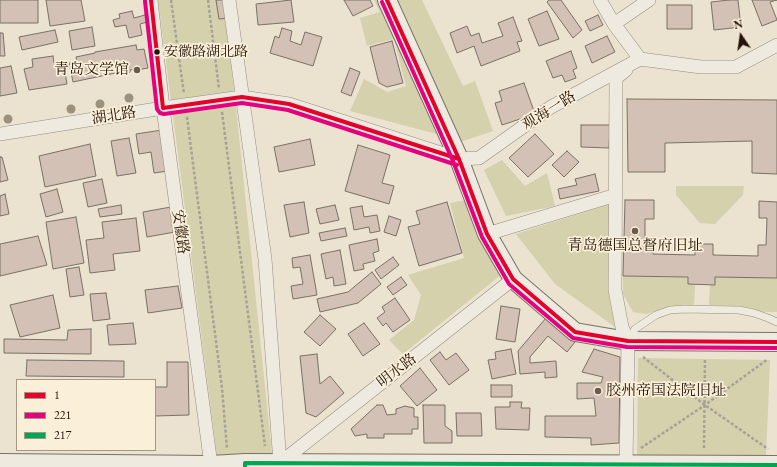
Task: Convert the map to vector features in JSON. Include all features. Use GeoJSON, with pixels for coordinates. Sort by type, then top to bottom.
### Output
{"type":"FeatureCollection","features":[{"type":"Feature","properties":{"kind":"street","name":"安徽路"},"geometry":{"type":"LineString","coordinates":[[152,0],[163,108],[210,465]]}},
{"type":"Feature","properties":{"kind":"street"},"geometry":{"type":"LineString","coordinates":[[229,0],[265,258],[272,464]]}},
{"type":"Feature","properties":{"kind":"street"},"geometry":{"type":"LineString","coordinates":[[387,0],[459,160],[488,234],[513,279],[575,332],[628,341],[777,342]]}},
{"type":"Feature","properties":{"kind":"street"},"geometry":{"type":"LineString","coordinates":[[600,0],[614,24],[640,59],[700,67],[736,66],[777,45]]}},
{"type":"Feature","properties":{"kind":"street"},"geometry":{"type":"LineString","coordinates":[[614,24],[649,0]]}},
{"type":"Feature","properties":{"kind":"street"},"geometry":{"type":"LineString","coordinates":[[626,464],[628,341],[622,327],[615,290],[616,78],[640,59]]}},
{"type":"Feature","properties":{"kind":"street","name":"观海一路"},"geometry":{"type":"LineString","coordinates":[[459,160],[479,158],[551,107],[640,59]]}},
{"type":"Feature","properties":{"kind":"street","name":"湖北路"},"geometry":{"type":"LineString","coordinates":[[0,134],[242,97],[289,104],[459,160]]}},
{"type":"Feature","properties":{"kind":"street"},"geometry":{"type":"LineString","coordinates":[[488,234],[616,195]]}},
{"type":"Feature","properties":{"kind":"street","name":"明水路"},"geometry":{"type":"LineString","coordinates":[[272,464],[513,279]]}},
{"type":"Feature","properties":{"kind":"street"},"geometry":{"type":"LineString","coordinates":[[0,464],[571,466],[626,464],[777,465]]}},
{"type":"Feature","properties":{"kind":"lane"},"geometry":{"type":"LineString","coordinates":[[628,341],[635,329],[644,321],[656,315],[677,309],[739,310],[754,313],[777,322]]}},
{"type":"Feature","properties":{"kind":"path"},"geometry":{"type":"LineString","coordinates":[[171,0],[222,388],[240,464]]}},
{"type":"Feature","properties":{"kind":"path"},"geometry":{"type":"LineString","coordinates":[[208,0],[220,100],[272,464]]}},
{"type":"Feature","properties":{"kind":"path"},"geometry":{"type":"LineString","coordinates":[[643,357],[705,405],[768,449]]}},
{"type":"Feature","properties":{"kind":"path"},"geometry":{"type":"LineString","coordinates":[[704,358],[704,448]]}},
{"type":"Feature","properties":{"kind":"path"},"geometry":{"type":"LineString","coordinates":[[641,448],[705,405],[768,359]]}},
{"type":"Feature","properties":{"kind":"shaded area"},"geometry":{"type":"Polygon","coordinates":[[[158,0],[223,0],[235,98],[272,454],[217,456],[158,0]]]}},
{"type":"Feature","properties":{"kind":"shaded area"},"geometry":{"type":"Polygon","coordinates":[[[374,0],[422,0],[463,86],[475,81],[493,131],[463,141],[350,111],[364,79],[387,92],[406,86],[394,39],[367,46],[360,18],[380,12],[374,0]]]}},
{"type":"Feature","properties":{"kind":"shaded area"},"geometry":{"type":"Polygon","coordinates":[[[502,160],[525,186],[547,173],[555,206],[506,216],[484,170],[502,160]]]}},
{"type":"Feature","properties":{"kind":"shaded area"},"geometry":{"type":"Polygon","coordinates":[[[676,186],[744,186],[743,195],[715,224],[700,223],[676,195],[676,186]]]}},
{"type":"Feature","properties":{"kind":"shaded area"},"geometry":{"type":"Polygon","coordinates":[[[467,200],[502,274],[403,354],[389,340],[414,320],[421,295],[408,275],[464,258],[450,203],[467,200]]]}},
{"type":"Feature","properties":{"kind":"shaded area"},"geometry":{"type":"Polygon","coordinates":[[[610,204],[608,290],[615,327],[555,284],[516,234],[610,204]]]}},
{"type":"Feature","properties":{"kind":"shaded area"},"geometry":{"type":"Polygon","coordinates":[[[623,276],[688,277],[688,284],[695,285],[694,305],[673,306],[646,314],[633,312],[623,294],[623,276]]]}},
{"type":"Feature","properties":{"kind":"shaded area"},"geometry":{"type":"Polygon","coordinates":[[[715,277],[777,278],[777,312],[762,312],[752,308],[709,305],[710,285],[715,285],[715,277]]]}},
{"type":"Feature","properties":{"kind":"shaded area"},"geometry":{"type":"Polygon","coordinates":[[[638,358],[770,360],[766,457],[637,455],[638,358]]]}},
{"type":"Feature","properties":{"kind":"building"},"geometry":{"type":"Polygon","coordinates":[[[0,0],[38,0],[38,23],[0,23],[0,0]]]}},
{"type":"Feature","properties":{"kind":"building"},"geometry":{"type":"Polygon","coordinates":[[[46,0],[81,0],[85,21],[50,26],[46,0]]]}},
{"type":"Feature","properties":{"kind":"building"},"geometry":{"type":"Polygon","coordinates":[[[216,0],[227,0],[229,18],[219,19],[216,0]]]}},
{"type":"Feature","properties":{"kind":"building"},"geometry":{"type":"Polygon","coordinates":[[[291,0],[294,22],[258,25],[256,4],[291,0]]]}},
{"type":"Feature","properties":{"kind":"building"},"geometry":{"type":"Polygon","coordinates":[[[344,0],[370,0],[373,6],[353,16],[344,0]]]}},
{"type":"Feature","properties":{"kind":"building"},"geometry":{"type":"Polygon","coordinates":[[[549,0],[561,0],[582,30],[573,38],[547,2],[549,0]]]}},
{"type":"Feature","properties":{"kind":"building"},"geometry":{"type":"Polygon","coordinates":[[[738,0],[741,27],[714,30],[711,2],[738,0]]]}},
{"type":"Feature","properties":{"kind":"building"},"geometry":{"type":"Polygon","coordinates":[[[752,0],[777,0],[770,2],[777,20],[762,26],[752,0]]]}},
{"type":"Feature","properties":{"kind":"building"},"geometry":{"type":"Polygon","coordinates":[[[667,5],[692,5],[692,29],[667,29],[667,5]]]}},
{"type":"Feature","properties":{"kind":"building"},"geometry":{"type":"Polygon","coordinates":[[[132,11],[134,18],[145,15],[147,22],[140,24],[142,35],[129,38],[126,25],[115,27],[113,20],[120,18],[119,14],[132,11]]]}},
{"type":"Feature","properties":{"kind":"building"},"geometry":{"type":"Polygon","coordinates":[[[547,11],[559,39],[539,46],[528,19],[547,11]]]}},
{"type":"Feature","properties":{"kind":"building"},"geometry":{"type":"Polygon","coordinates":[[[598,15],[603,25],[590,31],[585,21],[598,15]]]}},
{"type":"Feature","properties":{"kind":"building"},"geometry":{"type":"Polygon","coordinates":[[[513,17],[522,41],[517,42],[520,51],[481,66],[474,46],[457,53],[450,33],[467,26],[471,36],[479,33],[482,43],[503,36],[498,23],[513,17]]]}},
{"type":"Feature","properties":{"kind":"building"},"geometry":{"type":"Polygon","coordinates":[[[92,27],[95,46],[72,50],[69,31],[92,27]]]}},
{"type":"Feature","properties":{"kind":"building"},"geometry":{"type":"Polygon","coordinates":[[[282,28],[292,31],[290,41],[301,45],[305,32],[322,37],[313,66],[270,53],[275,36],[279,38],[282,28]]]}},
{"type":"Feature","properties":{"kind":"building"},"geometry":{"type":"Polygon","coordinates":[[[55,30],[58,42],[22,50],[19,37],[55,30]]]}},
{"type":"Feature","properties":{"kind":"building"},"geometry":{"type":"Polygon","coordinates":[[[0,33],[3,33],[5,56],[0,56],[0,33]]]}},
{"type":"Feature","properties":{"kind":"building"},"geometry":{"type":"Polygon","coordinates":[[[607,36],[615,52],[592,63],[585,46],[607,36]]]}},
{"type":"Feature","properties":{"kind":"building"},"geometry":{"type":"Polygon","coordinates":[[[392,41],[403,83],[387,87],[379,83],[370,47],[392,41]]]}},
{"type":"Feature","properties":{"kind":"building"},"geometry":{"type":"Polygon","coordinates":[[[136,45],[137,50],[144,49],[148,68],[130,70],[130,72],[125,73],[125,71],[73,82],[69,63],[77,61],[76,57],[136,45]]]}},
{"type":"Feature","properties":{"kind":"building"},"geometry":{"type":"Polygon","coordinates":[[[571,51],[577,68],[573,70],[576,78],[565,82],[562,75],[553,78],[546,61],[571,51]]]}},
{"type":"Feature","properties":{"kind":"building"},"geometry":{"type":"Polygon","coordinates":[[[53,56],[54,63],[63,61],[67,84],[29,90],[24,69],[33,67],[32,59],[53,56]]]}},
{"type":"Feature","properties":{"kind":"building"},"geometry":{"type":"Polygon","coordinates":[[[11,66],[17,93],[0,96],[0,68],[11,66]]]}},
{"type":"Feature","properties":{"kind":"building"},"geometry":{"type":"Polygon","coordinates":[[[350,68],[360,72],[351,96],[341,92],[350,68]]]}},
{"type":"Feature","properties":{"kind":"building"},"geometry":{"type":"Polygon","coordinates":[[[524,83],[535,114],[502,125],[495,103],[502,101],[499,91],[524,83]]]}},
{"type":"Feature","properties":{"kind":"building"},"geometry":{"type":"Polygon","coordinates":[[[627,99],[777,100],[777,174],[752,173],[752,141],[665,143],[665,172],[628,172],[627,99]]]}},
{"type":"Feature","properties":{"kind":"building"},"geometry":{"type":"Polygon","coordinates":[[[581,125],[610,125],[609,148],[581,147],[581,125]]]}},
{"type":"Feature","properties":{"kind":"building"},"geometry":{"type":"Polygon","coordinates":[[[162,130],[168,171],[154,173],[151,152],[139,154],[136,134],[162,130]]]}},
{"type":"Feature","properties":{"kind":"building"},"geometry":{"type":"Polygon","coordinates":[[[535,134],[554,154],[528,177],[509,158],[535,134]]]}},
{"type":"Feature","properties":{"kind":"building"},"geometry":{"type":"Polygon","coordinates":[[[129,138],[136,173],[117,176],[111,141],[129,138]]]}},
{"type":"Feature","properties":{"kind":"building"},"geometry":{"type":"Polygon","coordinates":[[[310,139],[315,165],[279,172],[274,147],[310,139]]]}},
{"type":"Feature","properties":{"kind":"building"},"geometry":{"type":"Polygon","coordinates":[[[90,144],[96,176],[45,187],[39,156],[90,144]]]}},
{"type":"Feature","properties":{"kind":"building"},"geometry":{"type":"Polygon","coordinates":[[[358,145],[390,155],[382,183],[394,186],[389,204],[345,191],[358,145]]]}},
{"type":"Feature","properties":{"kind":"building"},"geometry":{"type":"Polygon","coordinates":[[[567,151],[579,162],[564,177],[552,165],[567,151]]]}},
{"type":"Feature","properties":{"kind":"building"},"geometry":{"type":"Polygon","coordinates":[[[0,157],[2,157],[8,180],[0,182],[0,157]]]}},
{"type":"Feature","properties":{"kind":"building"},"geometry":{"type":"Polygon","coordinates":[[[595,174],[599,191],[560,199],[558,189],[577,185],[575,179],[595,174]]]}},
{"type":"Feature","properties":{"kind":"building"},"geometry":{"type":"Polygon","coordinates":[[[102,179],[107,203],[88,207],[83,183],[102,179]]]}},
{"type":"Feature","properties":{"kind":"building"},"geometry":{"type":"Polygon","coordinates":[[[57,189],[63,212],[46,217],[40,194],[57,189]]]}},
{"type":"Feature","properties":{"kind":"building"},"geometry":{"type":"Polygon","coordinates":[[[5,194],[9,214],[0,216],[0,196],[5,194]]]}},
{"type":"Feature","properties":{"kind":"building","name":"青岛德国总督府旧址"},"geometry":{"type":"Polygon","coordinates":[[[625,200],[654,200],[654,219],[645,219],[645,243],[654,243],[653,254],[695,255],[695,244],[713,244],[713,255],[758,256],[758,245],[766,245],[767,218],[759,218],[759,201],[777,202],[777,278],[715,277],[715,285],[688,284],[688,277],[623,276],[625,200]]]}},
{"type":"Feature","properties":{"kind":"building"},"geometry":{"type":"Polygon","coordinates":[[[304,202],[309,233],[290,237],[284,205],[304,202]]]}},
{"type":"Feature","properties":{"kind":"building"},"geometry":{"type":"Polygon","coordinates":[[[447,202],[462,253],[419,266],[408,227],[420,224],[416,211],[447,202]]]}},
{"type":"Feature","properties":{"kind":"building"},"geometry":{"type":"Polygon","coordinates":[[[121,205],[122,214],[100,217],[98,209],[121,205]]]}},
{"type":"Feature","properties":{"kind":"building"},"geometry":{"type":"Polygon","coordinates":[[[335,205],[339,220],[320,224],[316,209],[335,205]]]}},
{"type":"Feature","properties":{"kind":"building"},"geometry":{"type":"Polygon","coordinates":[[[362,206],[364,217],[377,215],[380,231],[370,233],[369,227],[354,230],[350,208],[362,206]]]}},
{"type":"Feature","properties":{"kind":"building"},"geometry":{"type":"Polygon","coordinates":[[[171,207],[175,232],[147,237],[143,212],[171,207]]]}},
{"type":"Feature","properties":{"kind":"building"},"geometry":{"type":"Polygon","coordinates":[[[389,216],[401,220],[396,236],[384,232],[389,216]]]}},
{"type":"Feature","properties":{"kind":"building"},"geometry":{"type":"Polygon","coordinates":[[[76,217],[84,263],[53,269],[46,222],[76,217]]]}},
{"type":"Feature","properties":{"kind":"building"},"geometry":{"type":"Polygon","coordinates":[[[136,218],[140,251],[113,254],[115,270],[90,273],[86,240],[104,238],[102,222],[136,218]]]}},
{"type":"Feature","properties":{"kind":"building"},"geometry":{"type":"Polygon","coordinates":[[[345,228],[347,236],[321,241],[319,233],[345,228]]]}},
{"type":"Feature","properties":{"kind":"building"},"geometry":{"type":"Polygon","coordinates":[[[38,236],[47,265],[0,276],[0,244],[38,236]]]}},
{"type":"Feature","properties":{"kind":"building"},"geometry":{"type":"Polygon","coordinates":[[[377,239],[379,251],[373,253],[375,261],[363,264],[364,269],[354,271],[349,245],[377,239]]]}},
{"type":"Feature","properties":{"kind":"building"},"geometry":{"type":"Polygon","coordinates":[[[340,250],[346,284],[334,286],[333,277],[326,279],[321,254],[340,250]]]}},
{"type":"Feature","properties":{"kind":"building"},"geometry":{"type":"Polygon","coordinates":[[[310,255],[317,295],[293,299],[291,286],[303,284],[300,267],[293,268],[292,258],[310,255]]]}},
{"type":"Feature","properties":{"kind":"building"},"geometry":{"type":"Polygon","coordinates":[[[393,257],[399,265],[381,279],[375,270],[393,257]]]}},
{"type":"Feature","properties":{"kind":"building"},"geometry":{"type":"Polygon","coordinates":[[[79,267],[84,295],[70,297],[66,269],[79,267]]]}},
{"type":"Feature","properties":{"kind":"building"},"geometry":{"type":"Polygon","coordinates":[[[372,272],[381,284],[358,303],[320,312],[317,299],[348,292],[372,272]]]}},
{"type":"Feature","properties":{"kind":"building"},"geometry":{"type":"Polygon","coordinates":[[[401,277],[407,285],[393,295],[387,287],[401,277]]]}},
{"type":"Feature","properties":{"kind":"building"},"geometry":{"type":"Polygon","coordinates":[[[178,286],[182,308],[148,313],[145,290],[178,286]]]}},
{"type":"Feature","properties":{"kind":"building"},"geometry":{"type":"Polygon","coordinates":[[[106,293],[110,319],[93,321],[90,294],[106,293]]]}},
{"type":"Feature","properties":{"kind":"building"},"geometry":{"type":"Polygon","coordinates":[[[53,295],[60,328],[20,337],[10,305],[53,295]]]}},
{"type":"Feature","properties":{"kind":"building"},"geometry":{"type":"Polygon","coordinates":[[[395,298],[410,320],[393,332],[386,323],[383,326],[377,318],[385,312],[382,307],[395,298]]]}},
{"type":"Feature","properties":{"kind":"building"},"geometry":{"type":"Polygon","coordinates":[[[501,306],[520,309],[515,342],[496,339],[501,306]]]}},
{"type":"Feature","properties":{"kind":"building"},"geometry":{"type":"Polygon","coordinates":[[[320,315],[336,329],[320,346],[304,332],[320,315]]]}},
{"type":"Feature","properties":{"kind":"building"},"geometry":{"type":"Polygon","coordinates":[[[546,318],[575,342],[567,352],[548,336],[530,357],[530,363],[556,361],[557,377],[545,378],[545,372],[520,374],[518,351],[546,318]]]}},
{"type":"Feature","properties":{"kind":"building"},"geometry":{"type":"Polygon","coordinates":[[[133,323],[136,344],[109,345],[107,325],[133,323]]]}},
{"type":"Feature","properties":{"kind":"building"},"geometry":{"type":"Polygon","coordinates":[[[364,323],[380,344],[363,356],[348,334],[364,323]]]}},
{"type":"Feature","properties":{"kind":"building"},"geometry":{"type":"Polygon","coordinates":[[[91,329],[91,354],[4,353],[4,339],[67,340],[68,330],[91,329]]]}},
{"type":"Feature","properties":{"kind":"building"},"geometry":{"type":"Polygon","coordinates":[[[511,349],[516,374],[492,379],[488,360],[496,359],[495,352],[511,349]]]}},
{"type":"Feature","properties":{"kind":"building","name":"胶州帝国法院旧址"},"geometry":{"type":"Polygon","coordinates":[[[594,349],[620,357],[619,443],[591,445],[591,438],[545,437],[545,416],[596,416],[594,398],[577,399],[577,383],[601,383],[603,377],[582,372],[594,349]]]}},
{"type":"Feature","properties":{"kind":"building"},"geometry":{"type":"Polygon","coordinates":[[[440,352],[446,360],[456,353],[469,370],[449,385],[430,360],[440,352]]]}},
{"type":"Feature","properties":{"kind":"building"},"geometry":{"type":"Polygon","coordinates":[[[317,354],[320,384],[330,376],[344,393],[316,417],[306,413],[300,356],[317,354]]]}},
{"type":"Feature","properties":{"kind":"building"},"geometry":{"type":"Polygon","coordinates":[[[27,360],[124,361],[124,377],[26,376],[27,360]]]}},
{"type":"Feature","properties":{"kind":"building"},"geometry":{"type":"Polygon","coordinates":[[[167,362],[188,362],[189,415],[156,416],[156,387],[167,387],[167,362]]]}},
{"type":"Feature","properties":{"kind":"building"},"geometry":{"type":"Polygon","coordinates":[[[420,368],[437,390],[417,406],[400,386],[420,368]]]}},
{"type":"Feature","properties":{"kind":"building"},"geometry":{"type":"Polygon","coordinates":[[[491,385],[512,385],[512,397],[491,397],[491,385]]]}},
{"type":"Feature","properties":{"kind":"building"},"geometry":{"type":"Polygon","coordinates":[[[510,402],[522,402],[521,408],[530,408],[529,430],[496,429],[495,407],[510,407],[510,402]]]}},
{"type":"Feature","properties":{"kind":"building"},"geometry":{"type":"Polygon","coordinates":[[[377,405],[383,405],[387,415],[396,414],[396,409],[405,406],[414,408],[414,417],[418,417],[418,429],[412,429],[412,434],[384,434],[384,438],[367,438],[367,434],[355,436],[351,429],[377,405]]]}},
{"type":"Feature","properties":{"kind":"building"},"geometry":{"type":"Polygon","coordinates":[[[423,405],[445,405],[445,426],[452,431],[452,443],[424,443],[423,405]]]}},
{"type":"Feature","properties":{"kind":"building"},"geometry":{"type":"Polygon","coordinates":[[[456,413],[481,413],[482,436],[457,436],[456,413]]]}},
{"type":"Feature","properties":{"kind":"transit line","name":"1"},"geometry":{"type":"LineString","coordinates":[[151,0],[163,108],[242,97],[289,104],[459,159]]}},
{"type":"Feature","properties":{"kind":"transit line","name":"1"},"geometry":{"type":"LineString","coordinates":[[387,0],[459,159],[487,234],[513,279],[575,332],[628,341],[777,342]]}},
{"type":"Feature","properties":{"kind":"transit line","name":"221"},"geometry":{"type":"LineString","coordinates":[[145,1],[157,109],[160,113],[164,114],[242,103],[288,110],[457,165]]}},
{"type":"Feature","properties":{"kind":"transit line","name":"221"},"geometry":{"type":"LineString","coordinates":[[382,2],[453,161],[482,237],[509,284],[573,338],[627,347],[777,348]]}},
{"type":"Feature","properties":{"kind":"transit line","name":"217"},"geometry":{"type":"LineString","coordinates":[[245,467],[245,463],[777,465]]}},
{"type":"Feature","properties":{"kind":"place","name":"安徽路湖北路"},"geometry":{"type":"Point","coordinates":[157,52]}},
{"type":"Feature","properties":{"kind":"place","name":"青岛文学馆"},"geometry":{"type":"Point","coordinates":[137,70]}},
{"type":"Feature","properties":{"kind":"place","name":"青岛德国总督府旧址"},"geometry":{"type":"Point","coordinates":[635,231]}},
{"type":"Feature","properties":{"kind":"place","name":"胶州帝国法院旧址"},"geometry":{"type":"Point","coordinates":[598,391]}}]}
